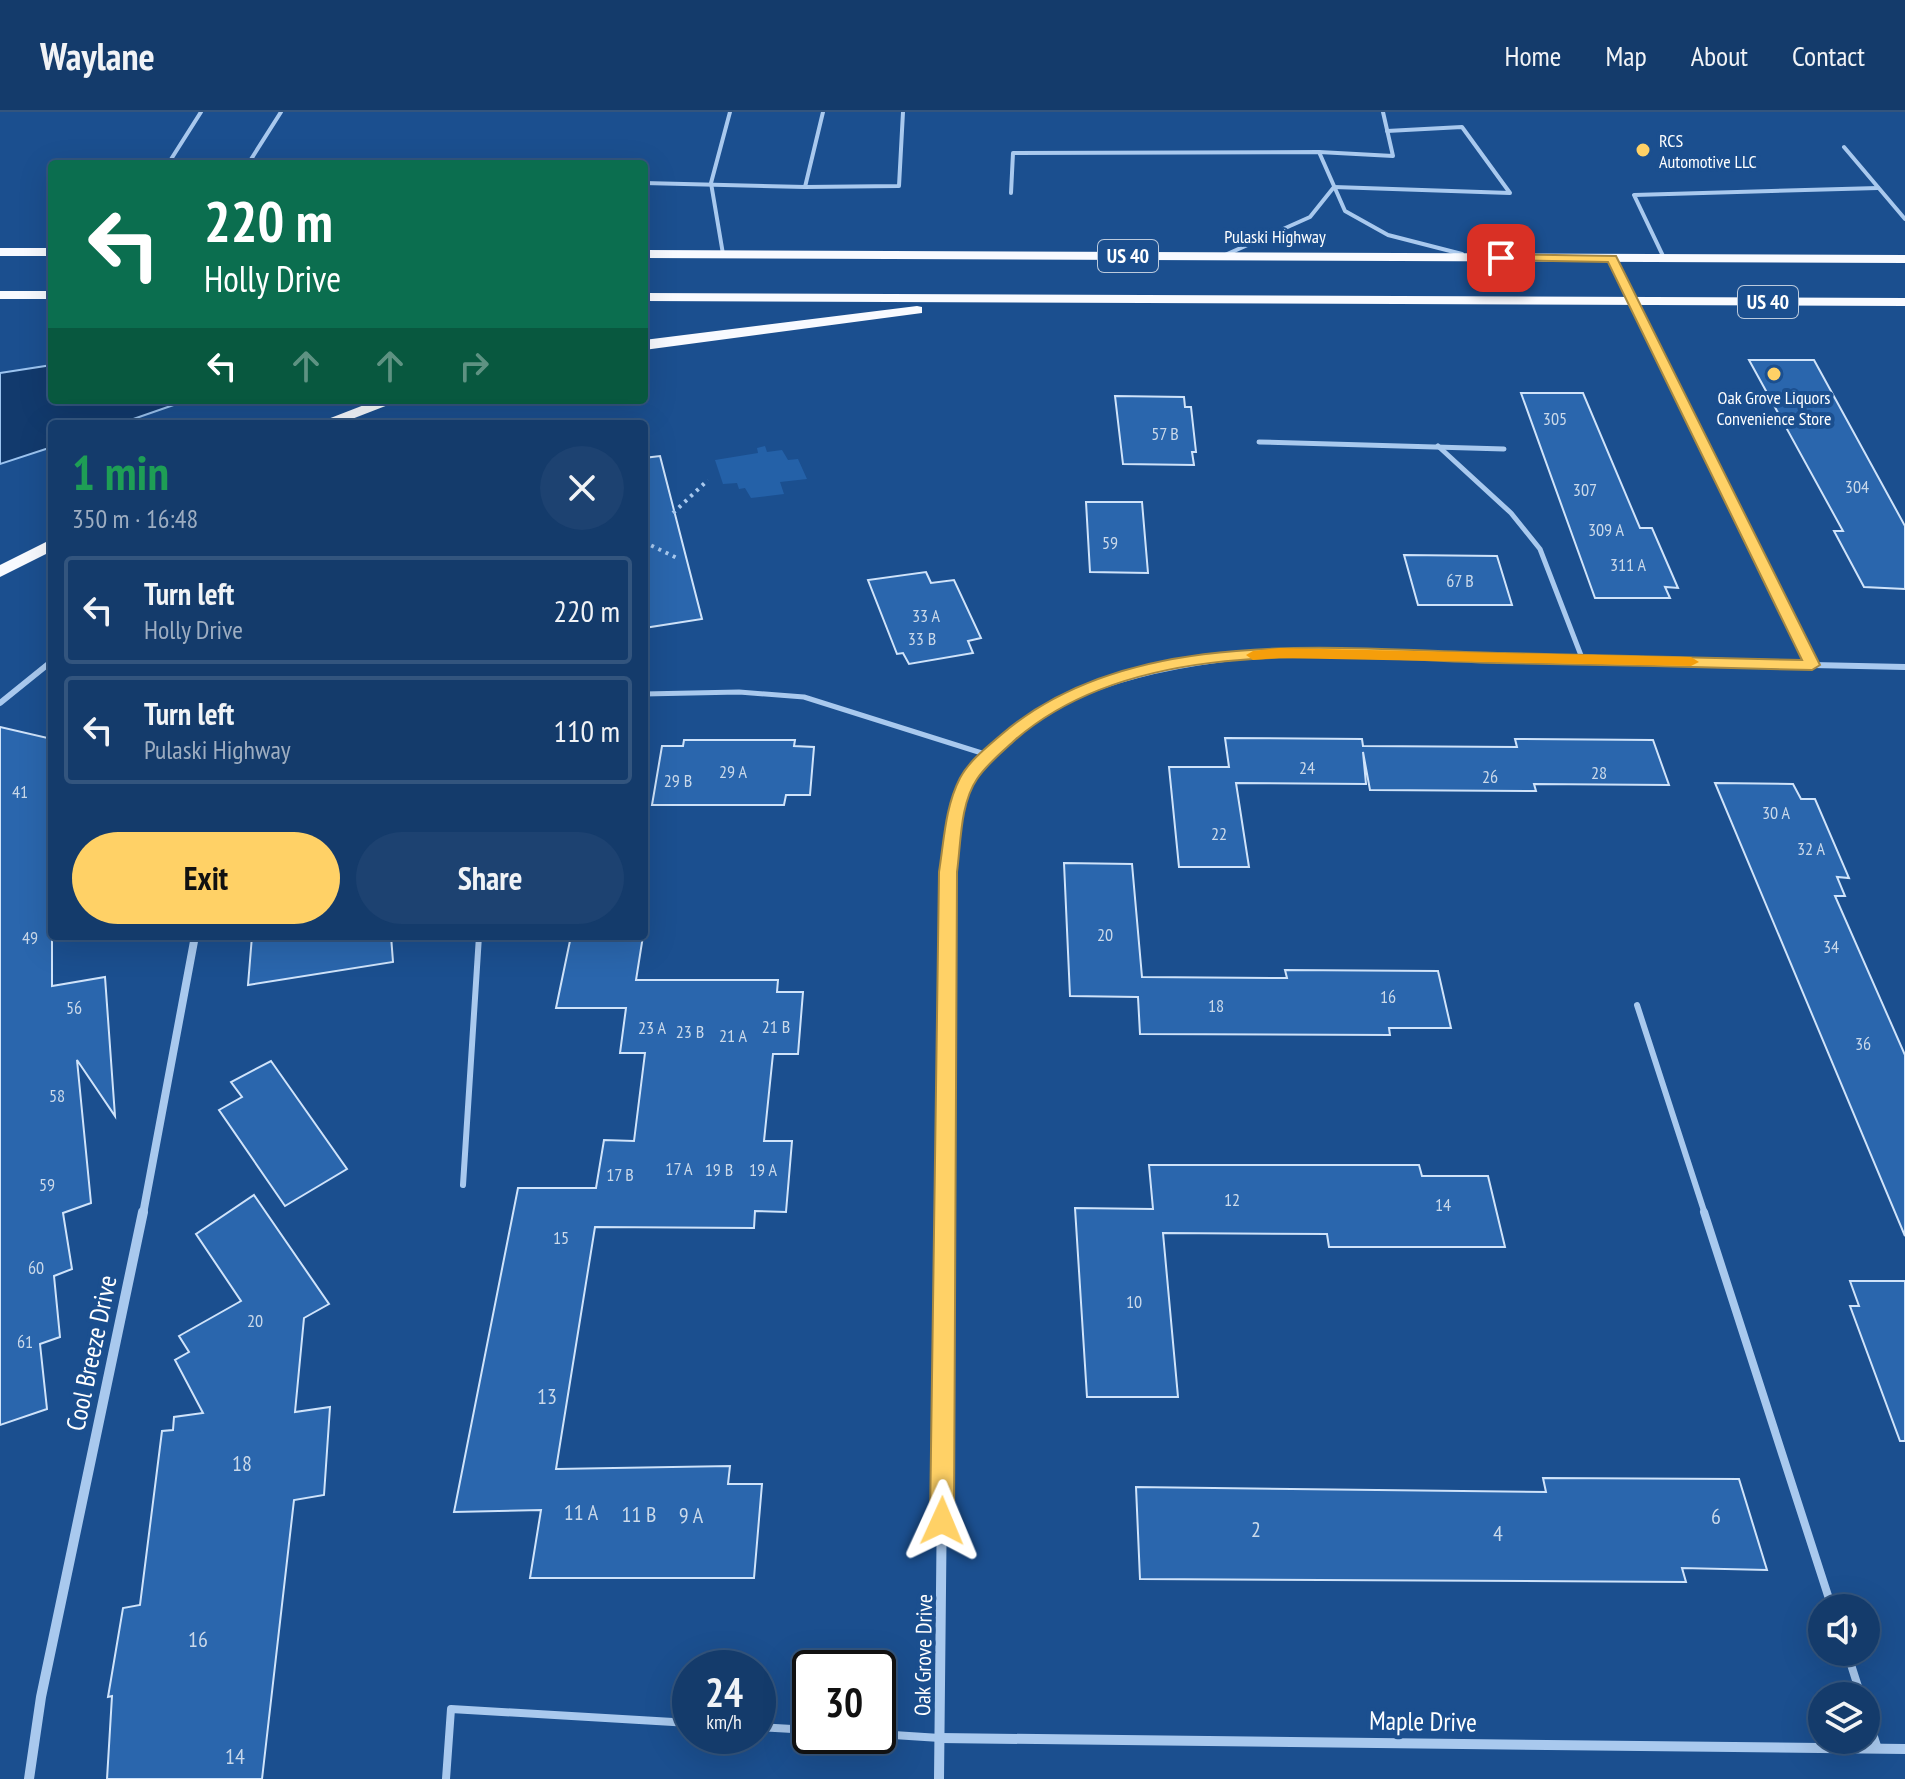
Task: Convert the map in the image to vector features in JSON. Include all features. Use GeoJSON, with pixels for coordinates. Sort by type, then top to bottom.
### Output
{"type":"FeatureCollection","features":[{"type":"Feature","properties":{"kind":"highway"},"geometry":{"type":"LineString","coordinates":[[0,252],[48,252]]}},
{"type":"Feature","properties":{"kind":"highway","name":"Pulaski Highway"},"geometry":{"type":"LineString","coordinates":[[648,254],[1905,259]]}},
{"type":"Feature","properties":{"kind":"highway"},"geometry":{"type":"LineString","coordinates":[[0,295],[48,295]]}},
{"type":"Feature","properties":{"kind":"highway","name":"US 40"},"geometry":{"type":"LineString","coordinates":[[648,297],[1905,302]]}},
{"type":"Feature","properties":{"kind":"highway"},"geometry":{"type":"LineString","coordinates":[[648,344],[1006,299]]}},
{"type":"Feature","properties":{"kind":"highway"},"geometry":{"type":"LineString","coordinates":[[335,420],[381,404]]}},
{"type":"Feature","properties":{"kind":"highway"},"geometry":{"type":"LineString","coordinates":[[0,572],[48,546]]}},
{"type":"Feature","properties":{"kind":"street"},"geometry":{"type":"LineString","coordinates":[[1612,259],[1812,665]]}},
{"type":"Feature","properties":{"kind":"street","name":"Oak Grove Drive"},"geometry":{"type":"LineString","coordinates":[[939,1779],[948,872],[956,811],[968,778],[988,755],[1022,726],[1065,697],[1110,679],[1186,662],[1279,653],[1905,667]]}},
{"type":"Feature","properties":{"kind":"street"},"geometry":{"type":"LineString","coordinates":[[0,703],[48,664]]}},
{"type":"Feature","properties":{"kind":"street","name":"Cool Breeze Drive"},"geometry":{"type":"LineString","coordinates":[[29,1779],[41,1697],[156,1153],[194,940]]}},
{"type":"Feature","properties":{"kind":"street","name":"Maple Drive"},"geometry":{"type":"LineString","coordinates":[[940,1738],[1808,1748]]}},
{"type":"Feature","properties":{"kind":"street","name":"Maple Drive"},"geometry":{"type":"LineString","coordinates":[[1880,1749],[1905,1749]]}},
{"type":"Feature","properties":{"kind":"lane"},"geometry":{"type":"LineString","coordinates":[[171,160],[201,112]]}},
{"type":"Feature","properties":{"kind":"lane"},"geometry":{"type":"LineString","coordinates":[[251,160],[281,112]]}},
{"type":"Feature","properties":{"kind":"lane"},"geometry":{"type":"LineString","coordinates":[[723,254],[711,183],[730,112]]}},
{"type":"Feature","properties":{"kind":"lane"},"geometry":{"type":"LineString","coordinates":[[805,187],[823,112]]}},
{"type":"Feature","properties":{"kind":"lane"},"geometry":{"type":"LineString","coordinates":[[648,183],[899,186],[903,112]]}},
{"type":"Feature","properties":{"kind":"lane"},"geometry":{"type":"LineString","coordinates":[[1011,193],[1013,153],[1319,152],[1393,156],[1383,112]]}},
{"type":"Feature","properties":{"kind":"lane"},"geometry":{"type":"LineString","coordinates":[[1334,187],[1510,193],[1462,127],[1387,131]]}},
{"type":"Feature","properties":{"kind":"lane"},"geometry":{"type":"LineString","coordinates":[[1844,147],[1905,219]]}},
{"type":"Feature","properties":{"kind":"lane"},"geometry":{"type":"LineString","coordinates":[[1319,152],[1345,211],[1388,235],[1474,258]]}},
{"type":"Feature","properties":{"kind":"lane"},"geometry":{"type":"LineString","coordinates":[[1221,256],[1310,217],[1334,187]]}},
{"type":"Feature","properties":{"kind":"lane"},"geometry":{"type":"LineString","coordinates":[[1664,258],[1634,195],[1878,188]]}},
{"type":"Feature","properties":{"kind":"lane"},"geometry":{"type":"LineString","coordinates":[[1259,442],[1504,449]]}},
{"type":"Feature","properties":{"kind":"lane"},"geometry":{"type":"LineString","coordinates":[[1438,446],[1511,513],[1540,549],[1582,658]]}},
{"type":"Feature","properties":{"kind":"lane"},"geometry":{"type":"LineString","coordinates":[[648,694],[739,692],[804,697],[988,755]]}},
{"type":"Feature","properties":{"kind":"lane"},"geometry":{"type":"LineString","coordinates":[[463,1185],[479,940]]}},
{"type":"Feature","properties":{"kind":"lane"},"geometry":{"type":"LineString","coordinates":[[1637,1005],[1827,1594]]}},
{"type":"Feature","properties":{"kind":"lane"},"geometry":{"type":"LineString","coordinates":[[446,1779],[451,1709],[672,1722]]}},
{"type":"Feature","properties":{"kind":"lane"},"geometry":{"type":"LineString","coordinates":[[896,1735],[940,1738]]}},
{"type":"Feature","properties":{"kind":"path"},"geometry":{"type":"LineString","coordinates":[[673,513],[708,480]]}},
{"type":"Feature","properties":{"kind":"path"},"geometry":{"type":"LineString","coordinates":[[648,544],[679,559]]}},
{"type":"Feature","properties":{"kind":"shaded area"},"geometry":{"type":"Polygon","coordinates":[[[48,366],[48,404],[176,404],[130,420],[48,420],[48,448],[0,464],[0,373],[48,366]]]}},
{"type":"Feature","properties":{"kind":"shaded area"},"geometry":{"type":"Polygon","coordinates":[[[765,446],[767,452],[782,450],[788,460],[798,459],[807,479],[780,482],[784,494],[751,498],[745,488],[739,489],[737,483],[723,484],[715,460],[758,453],[757,448],[765,446]]]}},
{"type":"Feature","properties":{"kind":"building"},"geometry":{"type":"Polygon","coordinates":[[[1749,360],[1814,360],[1905,526],[1905,589],[1864,587],[1834,531],[1843,531],[1749,360]]]}},
{"type":"Feature","properties":{"kind":"building"},"geometry":{"type":"Polygon","coordinates":[[[1521,393],[1583,393],[1640,528],[1652,528],[1678,588],[1665,587],[1670,598],[1595,598],[1521,393]]]}},
{"type":"Feature","properties":{"kind":"building"},"geometry":{"type":"Polygon","coordinates":[[[1115,396],[1184,397],[1185,407],[1191,407],[1196,452],[1192,452],[1194,465],[1123,464],[1115,396]]]}},
{"type":"Feature","properties":{"kind":"building"},"geometry":{"type":"Polygon","coordinates":[[[660,456],[702,619],[648,627],[648,458],[660,456]]]}},
{"type":"Feature","properties":{"kind":"building"},"geometry":{"type":"Polygon","coordinates":[[[1086,502],[1142,502],[1148,573],[1090,572],[1086,502]]]}},
{"type":"Feature","properties":{"kind":"building"},"geometry":{"type":"Polygon","coordinates":[[[1404,555],[1497,556],[1512,605],[1418,605],[1404,555]]]}},
{"type":"Feature","properties":{"kind":"building"},"geometry":{"type":"Polygon","coordinates":[[[926,572],[931,583],[954,580],[981,638],[968,641],[973,653],[909,664],[903,653],[897,654],[868,580],[926,572]]]}},
{"type":"Feature","properties":{"kind":"building"},"geometry":{"type":"Polygon","coordinates":[[[0,727],[48,738],[48,940],[52,940],[52,986],[105,977],[115,1116],[77,1060],[91,1203],[63,1213],[72,1269],[54,1276],[60,1337],[40,1344],[47,1409],[0,1425],[0,727]]]}},
{"type":"Feature","properties":{"kind":"building"},"geometry":{"type":"Polygon","coordinates":[[[1225,738],[1362,739],[1363,746],[1517,747],[1515,739],[1653,740],[1669,785],[1534,784],[1536,791],[1370,790],[1363,752],[1366,784],[1236,783],[1249,867],[1179,867],[1169,767],[1229,767],[1225,738]]]}},
{"type":"Feature","properties":{"kind":"building"},"geometry":{"type":"Polygon","coordinates":[[[684,740],[795,740],[794,746],[814,747],[810,795],[786,795],[784,805],[652,805],[662,746],[683,746],[684,740]]]}},
{"type":"Feature","properties":{"kind":"building"},"geometry":{"type":"Polygon","coordinates":[[[1715,783],[1793,784],[1801,799],[1815,799],[1849,878],[1837,877],[1845,896],[1835,896],[1905,1055],[1905,1236],[1715,783]]]}},
{"type":"Feature","properties":{"kind":"building"},"geometry":{"type":"Polygon","coordinates":[[[1064,863],[1132,864],[1142,977],[1287,978],[1285,970],[1438,971],[1451,1028],[1389,1028],[1390,1035],[1140,1034],[1138,997],[1070,996],[1064,863]]]}},
{"type":"Feature","properties":{"kind":"building"},"geometry":{"type":"Polygon","coordinates":[[[252,940],[391,940],[393,962],[248,985],[252,940]]]}},
{"type":"Feature","properties":{"kind":"building"},"geometry":{"type":"Polygon","coordinates":[[[570,940],[642,940],[636,980],[778,980],[777,992],[803,992],[798,1054],[773,1054],[764,1141],[792,1141],[786,1212],[755,1211],[754,1228],[595,1227],[556,1469],[730,1466],[728,1484],[762,1484],[754,1578],[530,1578],[541,1510],[454,1512],[518,1188],[596,1188],[604,1140],[634,1141],[645,1053],[620,1053],[626,1008],[556,1008],[570,940]]]}},
{"type":"Feature","properties":{"kind":"building"},"geometry":{"type":"Polygon","coordinates":[[[271,1061],[347,1169],[285,1206],[219,1110],[242,1097],[231,1082],[271,1061]]]}},
{"type":"Feature","properties":{"kind":"building"},"geometry":{"type":"Polygon","coordinates":[[[1149,1165],[1419,1165],[1422,1176],[1488,1176],[1505,1247],[1329,1247],[1327,1234],[1163,1233],[1178,1397],[1087,1397],[1075,1208],[1153,1209],[1149,1165]]]}},
{"type":"Feature","properties":{"kind":"building"},"geometry":{"type":"Polygon","coordinates":[[[254,1195],[329,1304],[304,1318],[295,1412],[330,1407],[324,1495],[294,1500],[262,1779],[107,1779],[112,1696],[108,1697],[123,1608],[140,1605],[162,1431],[173,1430],[174,1417],[203,1413],[175,1360],[189,1352],[179,1336],[241,1301],[196,1234],[254,1195]]]}},
{"type":"Feature","properties":{"kind":"building"},"geometry":{"type":"Polygon","coordinates":[[[1850,1281],[1905,1281],[1905,1441],[1900,1441],[1850,1306],[1859,1306],[1850,1281]]]}},
{"type":"Feature","properties":{"kind":"building"},"geometry":{"type":"Polygon","coordinates":[[[1543,1478],[1739,1479],[1767,1570],[1682,1568],[1686,1582],[1140,1579],[1136,1487],[1546,1492],[1543,1478]]]}},
{"type":"Feature","properties":{"kind":"slow traffic"},"geometry":{"type":"LineString","coordinates":[[1253,655],[1279,653],[1691,662]]}},
{"type":"Feature","properties":{"kind":"place","name":"RCS Automotive LLC"},"geometry":{"type":"Point","coordinates":[1643,150]}},
{"type":"Feature","properties":{"kind":"place","name":"Oak Grove Liquors Convenience Store"},"geometry":{"type":"Point","coordinates":[1774,374]}},
{"type":"Feature","properties":{"kind":"route"},"geometry":{"type":"LineString","coordinates":[[942,1521],[948,872],[956,811],[968,778],[988,755],[1022,726],[1065,697],[1110,679],[1186,662],[1279,653],[1812,665],[1612,259],[1501,258]]}}]}
